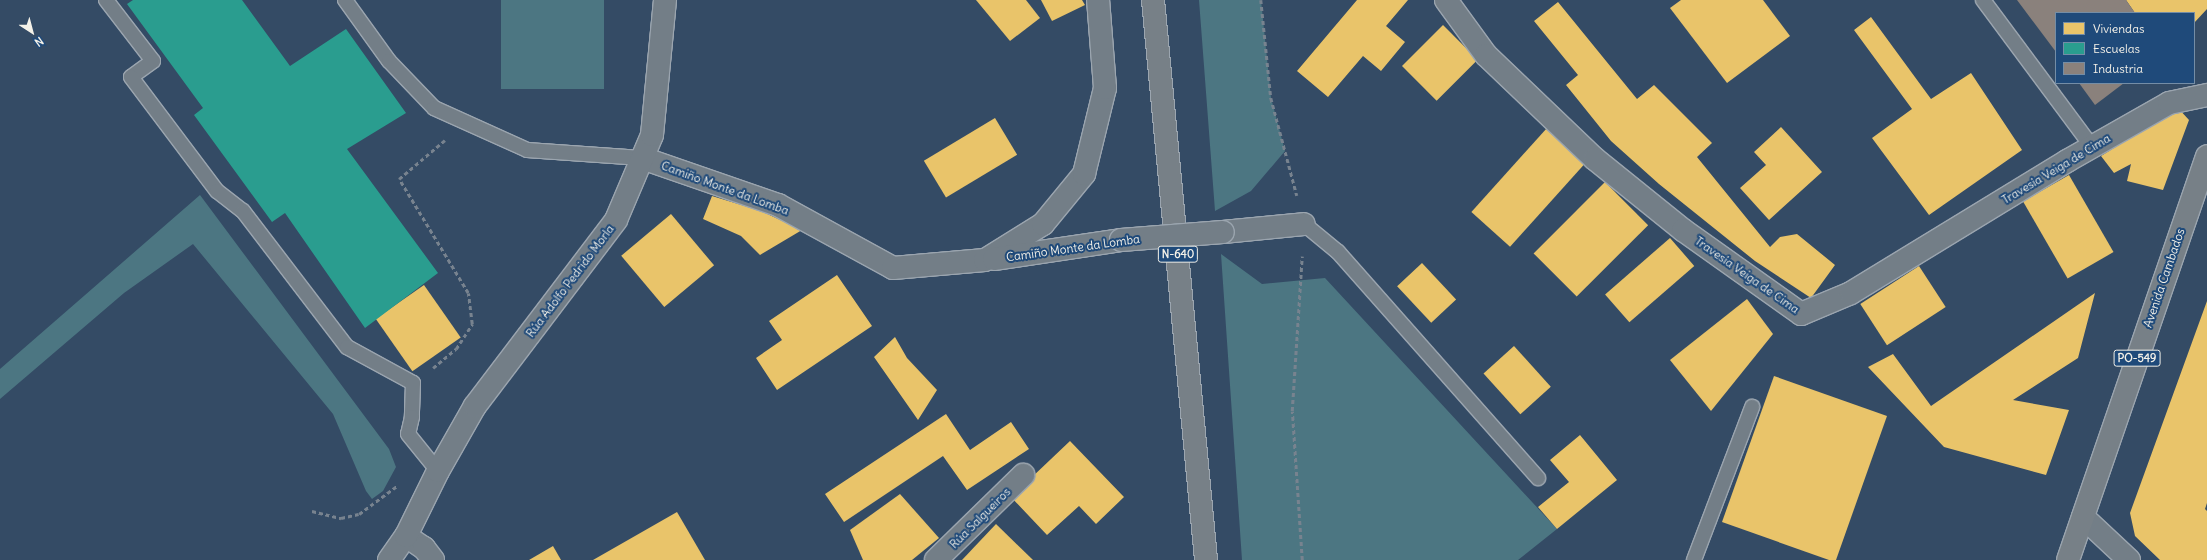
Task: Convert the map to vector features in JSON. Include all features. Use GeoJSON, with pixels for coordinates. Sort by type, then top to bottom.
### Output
{"type":"FeatureCollection","features":[{"type":"Feature","properties":{"kind":"main road","name":"N-640"},"geometry":{"type":"LineString","coordinates":[[1154,0],[1206,560]]}},
{"type":"Feature","properties":{"kind":"main road","name":"Avenida Cambados"},"geometry":{"type":"LineString","coordinates":[[2068,560],[2207,156]]}},
{"type":"Feature","properties":{"kind":"street","name":"Rúa Adolfo Pedrido Morla"},"geometry":{"type":"LineString","coordinates":[[389,560],[406,536],[438,471],[475,406],[616,220],[652,135],[665,0]]}},
{"type":"Feature","properties":{"kind":"street","name":"Camiño Monte da Lomba"},"geometry":{"type":"LineString","coordinates":[[985,260],[1043,224],[1084,174],[1105,88],[1098,0]]}},
{"type":"Feature","properties":{"kind":"street","name":"Travesía Veiga de Cima"},"geometry":{"type":"LineString","coordinates":[[1446,0],[1486,55],[1595,159],[1683,230],[1801,314],[1851,292],[2092,147],[2169,103],[2207,95]]}},
{"type":"Feature","properties":{"kind":"street","name":"Camiño Monte da Lomba"},"geometry":{"type":"LineString","coordinates":[[642,158],[778,205],[893,268],[985,260],[1121,240],[1304,224]]}},
{"type":"Feature","properties":{"kind":"street","name":"Rúa Salgueiros"},"geometry":{"type":"LineString","coordinates":[[936,560],[1023,475]]}},
{"type":"Feature","properties":{"kind":"street"},"geometry":{"type":"LineString","coordinates":[[2083,517],[2129,560]]}},
{"type":"Feature","properties":{"kind":"street"},"geometry":{"type":"LineString","coordinates":[[406,536],[424,548],[433,560]]}},
{"type":"Feature","properties":{"kind":"lane"},"geometry":{"type":"LineString","coordinates":[[106,0],[153,61],[131,76],[217,191],[243,211],[346,346],[413,383],[412,417],[408,434],[438,471]]}},
{"type":"Feature","properties":{"kind":"lane"},"geometry":{"type":"LineString","coordinates":[[345,0],[389,60],[434,108],[527,150],[642,158]]}},
{"type":"Feature","properties":{"kind":"lane"},"geometry":{"type":"LineString","coordinates":[[1983,0],[2092,147]]}},
{"type":"Feature","properties":{"kind":"lane"},"geometry":{"type":"LineString","coordinates":[[1304,224],[1338,252],[1538,478]]}},
{"type":"Feature","properties":{"kind":"lane"},"geometry":{"type":"LineString","coordinates":[[1694,560],[1752,407]]}},
{"type":"Feature","properties":{"kind":"path"},"geometry":{"type":"LineString","coordinates":[[1261,0],[1271,98],[1304,224],[1292,411],[1302,560]]}},
{"type":"Feature","properties":{"kind":"path"},"geometry":{"type":"LineString","coordinates":[[413,383],[456,349],[472,324],[468,293],[399,179],[444,141]]}},
{"type":"Feature","properties":{"kind":"path"},"geometry":{"type":"LineString","coordinates":[[312,511],[341,518],[359,514],[399,484]]}},
{"type":"Feature","properties":{"kind":"green space"},"geometry":{"type":"Polygon","coordinates":[[[501,0],[604,0],[604,89],[501,89],[501,0]]]}},
{"type":"Feature","properties":{"kind":"green space"},"geometry":{"type":"Polygon","coordinates":[[[1199,0],[1261,0],[1271,98],[1285,151],[1251,191],[1215,211],[1199,0]]]}},
{"type":"Feature","properties":{"kind":"green space"},"geometry":{"type":"Polygon","coordinates":[[[200,195],[389,449],[396,467],[383,491],[372,499],[366,491],[333,414],[193,244],[124,293],[0,399],[0,369],[200,195]]]}},
{"type":"Feature","properties":{"kind":"green space"},"geometry":{"type":"Polygon","coordinates":[[[1221,254],[1262,284],[1325,278],[1557,529],[1518,560],[1242,560],[1221,254]]]}},
{"type":"Feature","properties":{"kind":"building: Viviendas"},"geometry":{"type":"Polygon","coordinates":[[[976,0],[1026,0],[1040,18],[1010,41],[976,0]]]}},
{"type":"Feature","properties":{"kind":"building: Viviendas"},"geometry":{"type":"Polygon","coordinates":[[[1041,0],[1082,0],[1085,5],[1052,21],[1041,0]]]}},
{"type":"Feature","properties":{"kind":"building: Viviendas"},"geometry":{"type":"Polygon","coordinates":[[[1357,0],[1408,0],[1386,26],[1405,42],[1381,71],[1363,56],[1328,97],[1297,71],[1357,0]]]}},
{"type":"Feature","properties":{"kind":"building: Viviendas"},"geometry":{"type":"Polygon","coordinates":[[[1681,0],[1763,0],[1790,36],[1727,83],[1670,8],[1681,0]]]}},
{"type":"Feature","properties":{"kind":"building: Viviendas"},"geometry":{"type":"Polygon","coordinates":[[[2126,0],[2207,0],[2207,9],[2195,22],[2195,12],[2134,12],[2126,0]]]}},
{"type":"Feature","properties":{"kind":"building: Viviendas"},"geometry":{"type":"Polygon","coordinates":[[[1558,2],[1637,99],[1654,85],[1712,143],[1697,157],[1770,247],[1780,237],[1797,234],[1835,265],[1811,298],[1755,261],[1659,184],[1611,141],[1566,85],[1578,75],[1534,21],[1558,2]]]}},
{"type":"Feature","properties":{"kind":"building: Viviendas"},"geometry":{"type":"Polygon","coordinates":[[[1871,17],[1931,99],[1971,73],[2022,150],[1929,215],[1872,138],[1912,109],[1854,30],[1871,17]]]}},
{"type":"Feature","properties":{"kind":"building: Viviendas"},"geometry":{"type":"Polygon","coordinates":[[[1443,25],[1478,60],[1437,101],[1402,66],[1443,25]]]}},
{"type":"Feature","properties":{"kind":"building: Viviendas"},"geometry":{"type":"Polygon","coordinates":[[[2178,108],[2189,120],[2163,190],[2127,181],[2131,164],[2114,173],[2101,156],[2178,108]]]}},
{"type":"Feature","properties":{"kind":"building: Viviendas"},"geometry":{"type":"Polygon","coordinates":[[[995,118],[1017,155],[946,198],[924,161],[995,118]]]}},
{"type":"Feature","properties":{"kind":"building: Viviendas"},"geometry":{"type":"Polygon","coordinates":[[[1781,127],[1822,172],[1769,220],[1740,188],[1766,165],[1754,152],[1781,127]]]}},
{"type":"Feature","properties":{"kind":"building: Viviendas"},"geometry":{"type":"Polygon","coordinates":[[[1547,128],[1586,163],[1510,247],[1471,212],[1547,128]]]}},
{"type":"Feature","properties":{"kind":"building: Viviendas"},"geometry":{"type":"Polygon","coordinates":[[[2069,175],[2114,252],[2068,279],[2023,202],[2069,175]]]}},
{"type":"Feature","properties":{"kind":"building: Viviendas"},"geometry":{"type":"Polygon","coordinates":[[[1605,182],[1648,225],[1577,297],[1534,253],[1605,182]]]}},
{"type":"Feature","properties":{"kind":"building: Viviendas"},"geometry":{"type":"Polygon","coordinates":[[[712,196],[761,211],[802,230],[760,255],[741,236],[703,219],[712,196]]]}},
{"type":"Feature","properties":{"kind":"building: Viviendas"},"geometry":{"type":"Polygon","coordinates":[[[671,214],[714,265],[664,307],[621,256],[671,214]]]}},
{"type":"Feature","properties":{"kind":"building: Viviendas"},"geometry":{"type":"Polygon","coordinates":[[[1670,238],[1694,266],[1629,322],[1605,294],[1670,238]]]}},
{"type":"Feature","properties":{"kind":"building: Viviendas"},"geometry":{"type":"Polygon","coordinates":[[[1422,263],[1456,300],[1431,323],[1397,286],[1422,263]]]}},
{"type":"Feature","properties":{"kind":"building: Viviendas"},"geometry":{"type":"Polygon","coordinates":[[[1919,266],[1946,307],[1887,345],[1860,304],[1919,266]]]}},
{"type":"Feature","properties":{"kind":"building: Viviendas"},"geometry":{"type":"Polygon","coordinates":[[[837,275],[872,326],[777,390],[756,358],[782,340],[769,321],[837,275]]]}},
{"type":"Feature","properties":{"kind":"building: Viviendas"},"geometry":{"type":"Polygon","coordinates":[[[424,285],[461,337],[412,371],[376,319],[424,285]]]}},
{"type":"Feature","properties":{"kind":"building: Viviendas"},"geometry":{"type":"Polygon","coordinates":[[[2095,293],[2078,358],[2013,400],[2069,410],[2046,475],[1944,447],[1868,367],[1893,354],[1931,406],[2095,293]]]}},
{"type":"Feature","properties":{"kind":"building: Viviendas"},"geometry":{"type":"Polygon","coordinates":[[[1747,299],[1773,334],[1711,411],[1670,360],[1747,299]]]}},
{"type":"Feature","properties":{"kind":"building: Viviendas"},"geometry":{"type":"Polygon","coordinates":[[[2207,301],[2207,503],[2205,509],[2207,511],[2207,560],[2160,560],[2135,536],[2130,513],[2207,301]]]}},
{"type":"Feature","properties":{"kind":"building: Viviendas"},"geometry":{"type":"Polygon","coordinates":[[[895,337],[907,358],[937,390],[918,420],[874,357],[895,337]]]}},
{"type":"Feature","properties":{"kind":"building: Viviendas"},"geometry":{"type":"Polygon","coordinates":[[[1514,346],[1551,387],[1520,414],[1484,373],[1514,346]]]}},
{"type":"Feature","properties":{"kind":"building: Viviendas"},"geometry":{"type":"Polygon","coordinates":[[[1774,376],[1887,416],[1836,560],[1829,560],[1722,522],[1774,376]]]}},
{"type":"Feature","properties":{"kind":"building: Viviendas"},"geometry":{"type":"Polygon","coordinates":[[[946,414],[970,450],[1011,422],[1029,449],[967,490],[943,456],[844,522],[825,494],[946,414]]]}},
{"type":"Feature","properties":{"kind":"building: Viviendas"},"geometry":{"type":"Polygon","coordinates":[[[1580,435],[1617,480],[1557,529],[1538,507],[1569,482],[1550,460],[1580,435]]]}},
{"type":"Feature","properties":{"kind":"building: Viviendas"},"geometry":{"type":"Polygon","coordinates":[[[1070,441],[1124,497],[1096,524],[1079,506],[1047,535],[1011,497],[1070,441]]]}},
{"type":"Feature","properties":{"kind":"building: Viviendas"},"geometry":{"type":"Polygon","coordinates":[[[900,494],[939,538],[912,560],[863,560],[850,530],[900,494]]]}},
{"type":"Feature","properties":{"kind":"building: Viviendas"},"geometry":{"type":"Polygon","coordinates":[[[677,512],[705,560],[593,560],[677,512]]]}},
{"type":"Feature","properties":{"kind":"building: Viviendas"},"geometry":{"type":"Polygon","coordinates":[[[996,524],[1033,560],[962,560],[996,524]]]}},
{"type":"Feature","properties":{"kind":"building: Viviendas"},"geometry":{"type":"Polygon","coordinates":[[[553,546],[561,560],[529,560],[553,546]]]}},
{"type":"Feature","properties":{"kind":"building: Escuelas"},"geometry":{"type":"Polygon","coordinates":[[[133,0],[242,0],[290,66],[346,29],[406,113],[347,149],[438,273],[365,328],[285,213],[272,222],[194,115],[203,108],[127,4],[133,0]]]}},
{"type":"Feature","properties":{"kind":"building: Industria"},"geometry":{"type":"Polygon","coordinates":[[[2017,0],[2126,0],[2134,12],[2055,12],[2055,51],[2017,0]]]}},
{"type":"Feature","properties":{"kind":"building: Industria"},"geometry":{"type":"Polygon","coordinates":[[[2080,84],[2123,84],[2095,105],[2080,84]]]}}]}
